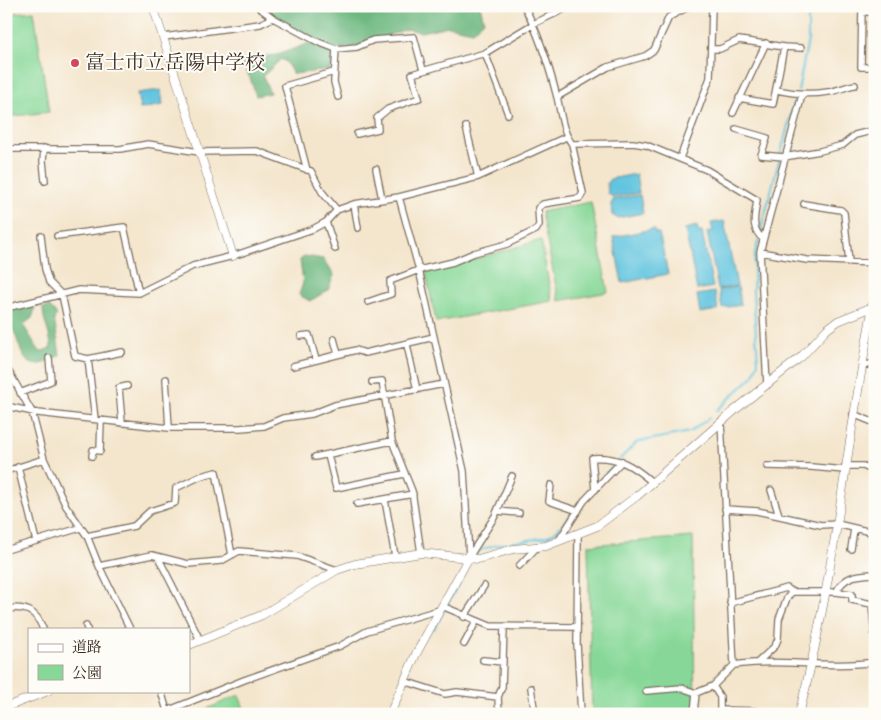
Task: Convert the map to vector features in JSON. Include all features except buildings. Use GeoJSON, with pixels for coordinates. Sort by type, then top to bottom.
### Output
{"type":"FeatureCollection","features":[{"type":"Feature","properties":{"kind":"street"},"geometry":{"type":"LineString","coordinates":[[153,6],[233,256]]}},
{"type":"Feature","properties":{"kind":"street"},"geometry":{"type":"LineString","coordinates":[[257,6],[273,18],[318,42],[336,49],[357,48],[373,40],[414,37],[423,70]]}},
{"type":"Feature","properties":{"kind":"street"},"geometry":{"type":"LineString","coordinates":[[368,302],[391,294],[390,281],[418,270],[453,262],[474,253],[507,244],[536,230],[539,225],[538,208],[543,204],[580,198],[583,193],[572,144],[566,137],[557,97],[533,24],[524,6]]}},
{"type":"Feature","properties":{"kind":"street"},"geometry":{"type":"LineString","coordinates":[[356,134],[378,129],[377,118],[388,109],[419,98],[412,74],[485,53],[533,24],[571,6]]}},
{"type":"Feature","properties":{"kind":"street"},"geometry":{"type":"LineString","coordinates":[[557,97],[608,67],[645,56],[654,50],[670,17],[690,6]]}},
{"type":"Feature","properties":{"kind":"street"},"geometry":{"type":"LineString","coordinates":[[680,158],[710,78],[712,6]]}},
{"type":"Feature","properties":{"kind":"street"},"geometry":{"type":"LineString","coordinates":[[872,67],[862,67],[862,9],[875,12]]}},
{"type":"Feature","properties":{"kind":"street"},"geometry":{"type":"LineString","coordinates":[[164,37],[260,24],[273,18]]}},
{"type":"Feature","properties":{"kind":"street"},"geometry":{"type":"LineString","coordinates":[[711,49],[720,49],[740,40],[801,48]]}},
{"type":"Feature","properties":{"kind":"street"},"geometry":{"type":"LineString","coordinates":[[732,113],[766,43]]}},
{"type":"Feature","properties":{"kind":"street"},"geometry":{"type":"LineString","coordinates":[[739,98],[773,104],[784,47]]}},
{"type":"Feature","properties":{"kind":"street"},"geometry":{"type":"LineString","coordinates":[[336,49],[334,82],[338,97]]}},
{"type":"Feature","properties":{"kind":"street"},"geometry":{"type":"LineString","coordinates":[[485,53],[508,114]]}},
{"type":"Feature","properties":{"kind":"street"},"geometry":{"type":"LineString","coordinates":[[307,170],[285,86],[334,72]]}},
{"type":"Feature","properties":{"kind":"street"},"geometry":{"type":"LineString","coordinates":[[777,90],[802,95],[830,92],[855,85]]}},
{"type":"Feature","properties":{"kind":"street"},"geometry":{"type":"LineString","coordinates":[[767,385],[760,252],[802,95]]}},
{"type":"Feature","properties":{"kind":"street"},"geometry":{"type":"LineString","coordinates":[[466,127],[478,177]]}},
{"type":"Feature","properties":{"kind":"street"},"geometry":{"type":"LineString","coordinates":[[736,129],[767,138],[762,155],[784,157],[843,145],[855,135],[875,130]]}},
{"type":"Feature","properties":{"kind":"street"},"geometry":{"type":"LineString","coordinates":[[6,308],[80,290],[138,292],[194,266],[233,256],[313,229],[326,222],[337,210],[354,204],[399,197],[478,177],[566,137]]}},
{"type":"Feature","properties":{"kind":"street"},"geometry":{"type":"LineString","coordinates":[[572,144],[633,143],[680,158],[708,170],[757,200],[753,225],[755,232],[763,239]]}},
{"type":"Feature","properties":{"kind":"street"},"geometry":{"type":"LineString","coordinates":[[6,149],[120,149],[148,144],[199,152],[257,150],[310,171],[322,192],[337,210]]}},
{"type":"Feature","properties":{"kind":"street"},"geometry":{"type":"LineString","coordinates":[[44,148],[46,180]]}},
{"type":"Feature","properties":{"kind":"street"},"geometry":{"type":"LineString","coordinates":[[376,168],[382,199]]}},
{"type":"Feature","properties":{"kind":"street"},"geometry":{"type":"LineString","coordinates":[[399,197],[434,337],[464,471],[472,558]]}},
{"type":"Feature","properties":{"kind":"street"},"geometry":{"type":"LineString","coordinates":[[354,204],[358,228]]}},
{"type":"Feature","properties":{"kind":"street"},"geometry":{"type":"LineString","coordinates":[[804,204],[841,210],[844,213],[850,262]]}},
{"type":"Feature","properties":{"kind":"street"},"geometry":{"type":"LineString","coordinates":[[326,222],[335,249]]}},
{"type":"Feature","properties":{"kind":"street"},"geometry":{"type":"LineString","coordinates":[[57,236],[124,227],[138,292]]}},
{"type":"Feature","properties":{"kind":"street"},"geometry":{"type":"LineString","coordinates":[[41,236],[49,282],[62,295],[75,356],[88,359],[122,352]]}},
{"type":"Feature","properties":{"kind":"street"},"geometry":{"type":"LineString","coordinates":[[760,252],[807,260],[875,263]]}},
{"type":"Feature","properties":{"kind":"street"},"geometry":{"type":"LineString","coordinates":[[799,714],[812,664],[837,524],[853,414],[872,327],[875,296]]}},
{"type":"Feature","properties":{"kind":"street"},"geometry":{"type":"LineString","coordinates":[[190,645],[262,616],[337,570],[395,556],[421,553],[472,558],[537,547],[558,542],[578,534],[613,516],[720,422],[801,358],[838,321],[874,307]]}},
{"type":"Feature","properties":{"kind":"street"},"geometry":{"type":"LineString","coordinates":[[301,336],[309,335],[316,360]]}},
{"type":"Feature","properties":{"kind":"street"},"geometry":{"type":"LineString","coordinates":[[293,366],[356,350],[365,353],[407,345],[434,337]]}},
{"type":"Feature","properties":{"kind":"street"},"geometry":{"type":"LineString","coordinates":[[334,339],[338,354]]}},
{"type":"Feature","properties":{"kind":"street"},"geometry":{"type":"LineString","coordinates":[[407,345],[417,390]]}},
{"type":"Feature","properties":{"kind":"street"},"geometry":{"type":"LineString","coordinates":[[20,393],[51,381],[49,358]]}},
{"type":"Feature","properties":{"kind":"street"},"geometry":{"type":"LineString","coordinates":[[88,359],[98,420],[100,451],[93,450],[92,456]]}},
{"type":"Feature","properties":{"kind":"street"},"geometry":{"type":"LineString","coordinates":[[862,366],[875,364]]}},
{"type":"Feature","properties":{"kind":"street"},"geometry":{"type":"LineString","coordinates":[[6,367],[32,412],[44,459],[66,506],[87,536],[99,566],[130,628]]}},
{"type":"Feature","properties":{"kind":"street"},"geometry":{"type":"LineString","coordinates":[[166,380],[169,428]]}},
{"type":"Feature","properties":{"kind":"street"},"geometry":{"type":"LineString","coordinates":[[372,382],[382,381],[392,441],[413,494],[421,553]]}},
{"type":"Feature","properties":{"kind":"street"},"geometry":{"type":"LineString","coordinates":[[6,406],[32,412],[169,428],[264,426],[283,418],[312,414],[335,405],[444,384]]}},
{"type":"Feature","properties":{"kind":"street"},"geometry":{"type":"LineString","coordinates":[[122,423],[119,388],[127,386]]}},
{"type":"Feature","properties":{"kind":"street"},"geometry":{"type":"LineString","coordinates":[[853,414],[875,424]]}},
{"type":"Feature","properties":{"kind":"street"},"geometry":{"type":"LineString","coordinates":[[720,422],[734,665]]}},
{"type":"Feature","properties":{"kind":"street"},"geometry":{"type":"LineString","coordinates":[[315,457],[392,441]]}},
{"type":"Feature","properties":{"kind":"street"},"geometry":{"type":"LineString","coordinates":[[328,455],[336,488],[404,474]]}},
{"type":"Feature","properties":{"kind":"street"},"geometry":{"type":"LineString","coordinates":[[595,489],[592,458],[620,461],[633,465],[652,482]]}},
{"type":"Feature","properties":{"kind":"street"},"geometry":{"type":"LineString","coordinates":[[6,471],[44,459]]}},
{"type":"Feature","properties":{"kind":"street"},"geometry":{"type":"LineString","coordinates":[[558,542],[577,511],[620,461]]}},
{"type":"Feature","properties":{"kind":"street"},"geometry":{"type":"LineString","coordinates":[[767,466],[845,468],[863,466],[875,471]]}},
{"type":"Feature","properties":{"kind":"street"},"geometry":{"type":"LineString","coordinates":[[18,467],[36,541]]}},
{"type":"Feature","properties":{"kind":"street"},"geometry":{"type":"LineString","coordinates":[[87,536],[134,526],[150,511],[175,503],[176,488],[201,476],[216,472],[232,554]]}},
{"type":"Feature","properties":{"kind":"street"},"geometry":{"type":"LineString","coordinates":[[390,714],[408,682],[443,609],[497,511],[512,476]]}},
{"type":"Feature","properties":{"kind":"street"},"geometry":{"type":"LineString","coordinates":[[551,486],[549,501],[577,511]]}},
{"type":"Feature","properties":{"kind":"street"},"geometry":{"type":"LineString","coordinates":[[771,490],[779,516]]}},
{"type":"Feature","properties":{"kind":"street"},"geometry":{"type":"LineString","coordinates":[[357,504],[413,494]]}},
{"type":"Feature","properties":{"kind":"street"},"geometry":{"type":"LineString","coordinates":[[385,500],[395,556]]}},
{"type":"Feature","properties":{"kind":"street"},"geometry":{"type":"LineString","coordinates":[[726,509],[757,511],[822,525],[837,524],[875,532]]}},
{"type":"Feature","properties":{"kind":"street"},"geometry":{"type":"LineString","coordinates":[[497,511],[519,513]]}},
{"type":"Feature","properties":{"kind":"street"},"geometry":{"type":"LineString","coordinates":[[6,550],[80,528]]}},
{"type":"Feature","properties":{"kind":"street"},"geometry":{"type":"LineString","coordinates":[[851,549],[854,528]]}},
{"type":"Feature","properties":{"kind":"street"},"geometry":{"type":"LineString","coordinates":[[578,534],[577,627],[581,714]]}},
{"type":"Feature","properties":{"kind":"street"},"geometry":{"type":"LineString","coordinates":[[519,566],[537,547]]}},
{"type":"Feature","properties":{"kind":"street"},"geometry":{"type":"LineString","coordinates":[[99,566],[152,555],[188,564],[220,561],[239,551],[297,556],[337,570]]}},
{"type":"Feature","properties":{"kind":"street"},"geometry":{"type":"LineString","coordinates":[[158,557],[200,640]]}},
{"type":"Feature","properties":{"kind":"street"},"geometry":{"type":"LineString","coordinates":[[836,592],[841,583],[846,579],[855,575],[875,574]]}},
{"type":"Feature","properties":{"kind":"street"},"geometry":{"type":"LineString","coordinates":[[464,617],[484,586]]}},
{"type":"Feature","properties":{"kind":"street"},"geometry":{"type":"LineString","coordinates":[[730,603],[787,588],[792,592],[852,594],[852,600],[872,604],[875,639]]}},
{"type":"Feature","properties":{"kind":"street"},"geometry":{"type":"LineString","coordinates":[[758,662],[775,646],[778,639],[779,619],[787,598],[792,592]]}},
{"type":"Feature","properties":{"kind":"street"},"geometry":{"type":"LineString","coordinates":[[6,609],[19,607],[32,611],[43,628]]}},
{"type":"Feature","properties":{"kind":"street"},"geometry":{"type":"LineString","coordinates":[[161,692],[168,712],[244,680],[340,646],[367,631],[443,609],[476,622],[504,628],[577,627]]}},
{"type":"Feature","properties":{"kind":"street"},"geometry":{"type":"LineString","coordinates":[[464,644],[476,622]]}},
{"type":"Feature","properties":{"kind":"street"},"geometry":{"type":"LineString","coordinates":[[499,714],[498,697],[502,687],[504,628]]}},
{"type":"Feature","properties":{"kind":"street"},"geometry":{"type":"LineString","coordinates":[[483,660],[503,662]]}},
{"type":"Feature","properties":{"kind":"street"},"geometry":{"type":"LineString","coordinates":[[646,691],[682,688],[696,693],[713,686],[734,665],[758,662],[830,666],[875,662]]}},
{"type":"Feature","properties":{"kind":"street"},"geometry":{"type":"LineString","coordinates":[[408,682],[445,694],[457,692],[498,697]]}},
{"type":"Feature","properties":{"kind":"street"},"geometry":{"type":"LineString","coordinates":[[713,686],[720,697],[720,710],[755,711]]}},
{"type":"Feature","properties":{"kind":"street"},"geometry":{"type":"LineString","coordinates":[[531,688],[535,714]]}},
{"type":"Feature","properties":{"kind":"street"},"geometry":{"type":"LineString","coordinates":[[6,707],[45,692]]}},
{"type":"Feature","properties":{"kind":"street"},"geometry":{"type":"LineString","coordinates":[[694,714],[696,693]]}},
{"type":"Feature","properties":{"kind":"green space"},"geometry":{"type":"Polygon","coordinates":[[[258,6],[480,6],[484,21],[473,31],[448,26],[421,32],[407,29],[354,47],[336,49],[330,70],[293,74],[286,62],[281,59],[263,76],[270,93],[256,96],[250,78],[242,65],[253,57],[277,55],[315,41],[258,6]]]}},
{"type":"Feature","properties":{"kind":"green space"},"geometry":{"type":"Polygon","coordinates":[[[34,11],[49,112],[6,117],[6,14],[34,11]]]}},
{"type":"Feature","properties":{"kind":"green space"},"geometry":{"type":"Polygon","coordinates":[[[591,202],[608,292],[559,301],[541,212],[591,202]]]}},
{"type":"Feature","properties":{"kind":"green space"},"geometry":{"type":"Polygon","coordinates":[[[541,240],[552,301],[436,322],[426,273],[541,240]]]}},
{"type":"Feature","properties":{"kind":"green space"},"geometry":{"type":"Polygon","coordinates":[[[305,256],[323,259],[334,275],[328,290],[310,301],[299,295],[303,283],[300,260],[305,256]]]}},
{"type":"Feature","properties":{"kind":"green space"},"geometry":{"type":"Polygon","coordinates":[[[29,304],[35,309],[32,318],[23,325],[40,352],[51,348],[43,308],[49,306],[57,315],[54,319],[60,355],[43,363],[31,364],[27,361],[6,317],[6,311],[29,304]]]}},
{"type":"Feature","properties":{"kind":"green space"},"geometry":{"type":"Polygon","coordinates":[[[693,537],[695,714],[592,714],[588,545],[693,537]]]}},
{"type":"Feature","properties":{"kind":"green space"},"geometry":{"type":"Polygon","coordinates":[[[239,695],[246,714],[195,714],[239,695]]]}},
{"type":"Feature","properties":{"kind":"water"},"geometry":{"type":"Polygon","coordinates":[[[161,90],[163,105],[140,109],[137,93],[161,90]]]}},
{"type":"Feature","properties":{"kind":"water"},"geometry":{"type":"Polygon","coordinates":[[[636,174],[639,193],[613,197],[608,194],[607,183],[610,179],[636,174]]]}},
{"type":"Feature","properties":{"kind":"water"},"geometry":{"type":"Polygon","coordinates":[[[640,195],[643,213],[617,218],[612,215],[611,204],[614,199],[640,195]]]}},
{"type":"Feature","properties":{"kind":"water"},"geometry":{"type":"Polygon","coordinates":[[[724,221],[737,286],[718,289],[707,232],[713,231],[711,223],[724,221]]]}},
{"type":"Feature","properties":{"kind":"water"},"geometry":{"type":"Polygon","coordinates":[[[697,226],[698,232],[702,232],[713,287],[697,290],[685,229],[697,226]]]}},
{"type":"Feature","properties":{"kind":"water"},"geometry":{"type":"Polygon","coordinates":[[[654,229],[655,233],[659,233],[668,274],[622,283],[613,237],[654,229]]]}},
{"type":"Feature","properties":{"kind":"water"},"geometry":{"type":"Polygon","coordinates":[[[738,287],[741,305],[722,308],[719,290],[738,287]]]}},
{"type":"Feature","properties":{"kind":"water"},"geometry":{"type":"Polygon","coordinates":[[[715,292],[718,310],[700,313],[697,295],[715,292]]]}},
{"type":"Feature","properties":{"kind":"waterway"},"geometry":{"type":"LineString","coordinates":[[798,91],[808,40],[808,6]]}},
{"type":"Feature","properties":{"kind":"waterway"},"geometry":{"type":"LineString","coordinates":[[760,233],[796,95]]}},
{"type":"Feature","properties":{"kind":"waterway"},"geometry":{"type":"LineString","coordinates":[[716,411],[754,375],[758,362],[753,292],[755,254],[759,238]]}},
{"type":"Feature","properties":{"kind":"waterway"},"geometry":{"type":"LineString","coordinates":[[620,459],[637,442],[690,432],[709,418]]}},
{"type":"Feature","properties":{"kind":"waterway"},"geometry":{"type":"LineString","coordinates":[[596,484],[617,462]]}},
{"type":"Feature","properties":{"kind":"waterway"},"geometry":{"type":"LineString","coordinates":[[473,556],[478,551],[497,545],[541,538],[554,533],[592,487]]}},
{"type":"Feature","properties":{"kind":"waterway"},"geometry":{"type":"LineString","coordinates":[[434,629],[463,576]]}},
{"type":"Feature","properties":{"kind":"place","name":"富士市立岳陽中学校"},"geometry":{"type":"Point","coordinates":[75,63]}}]}
